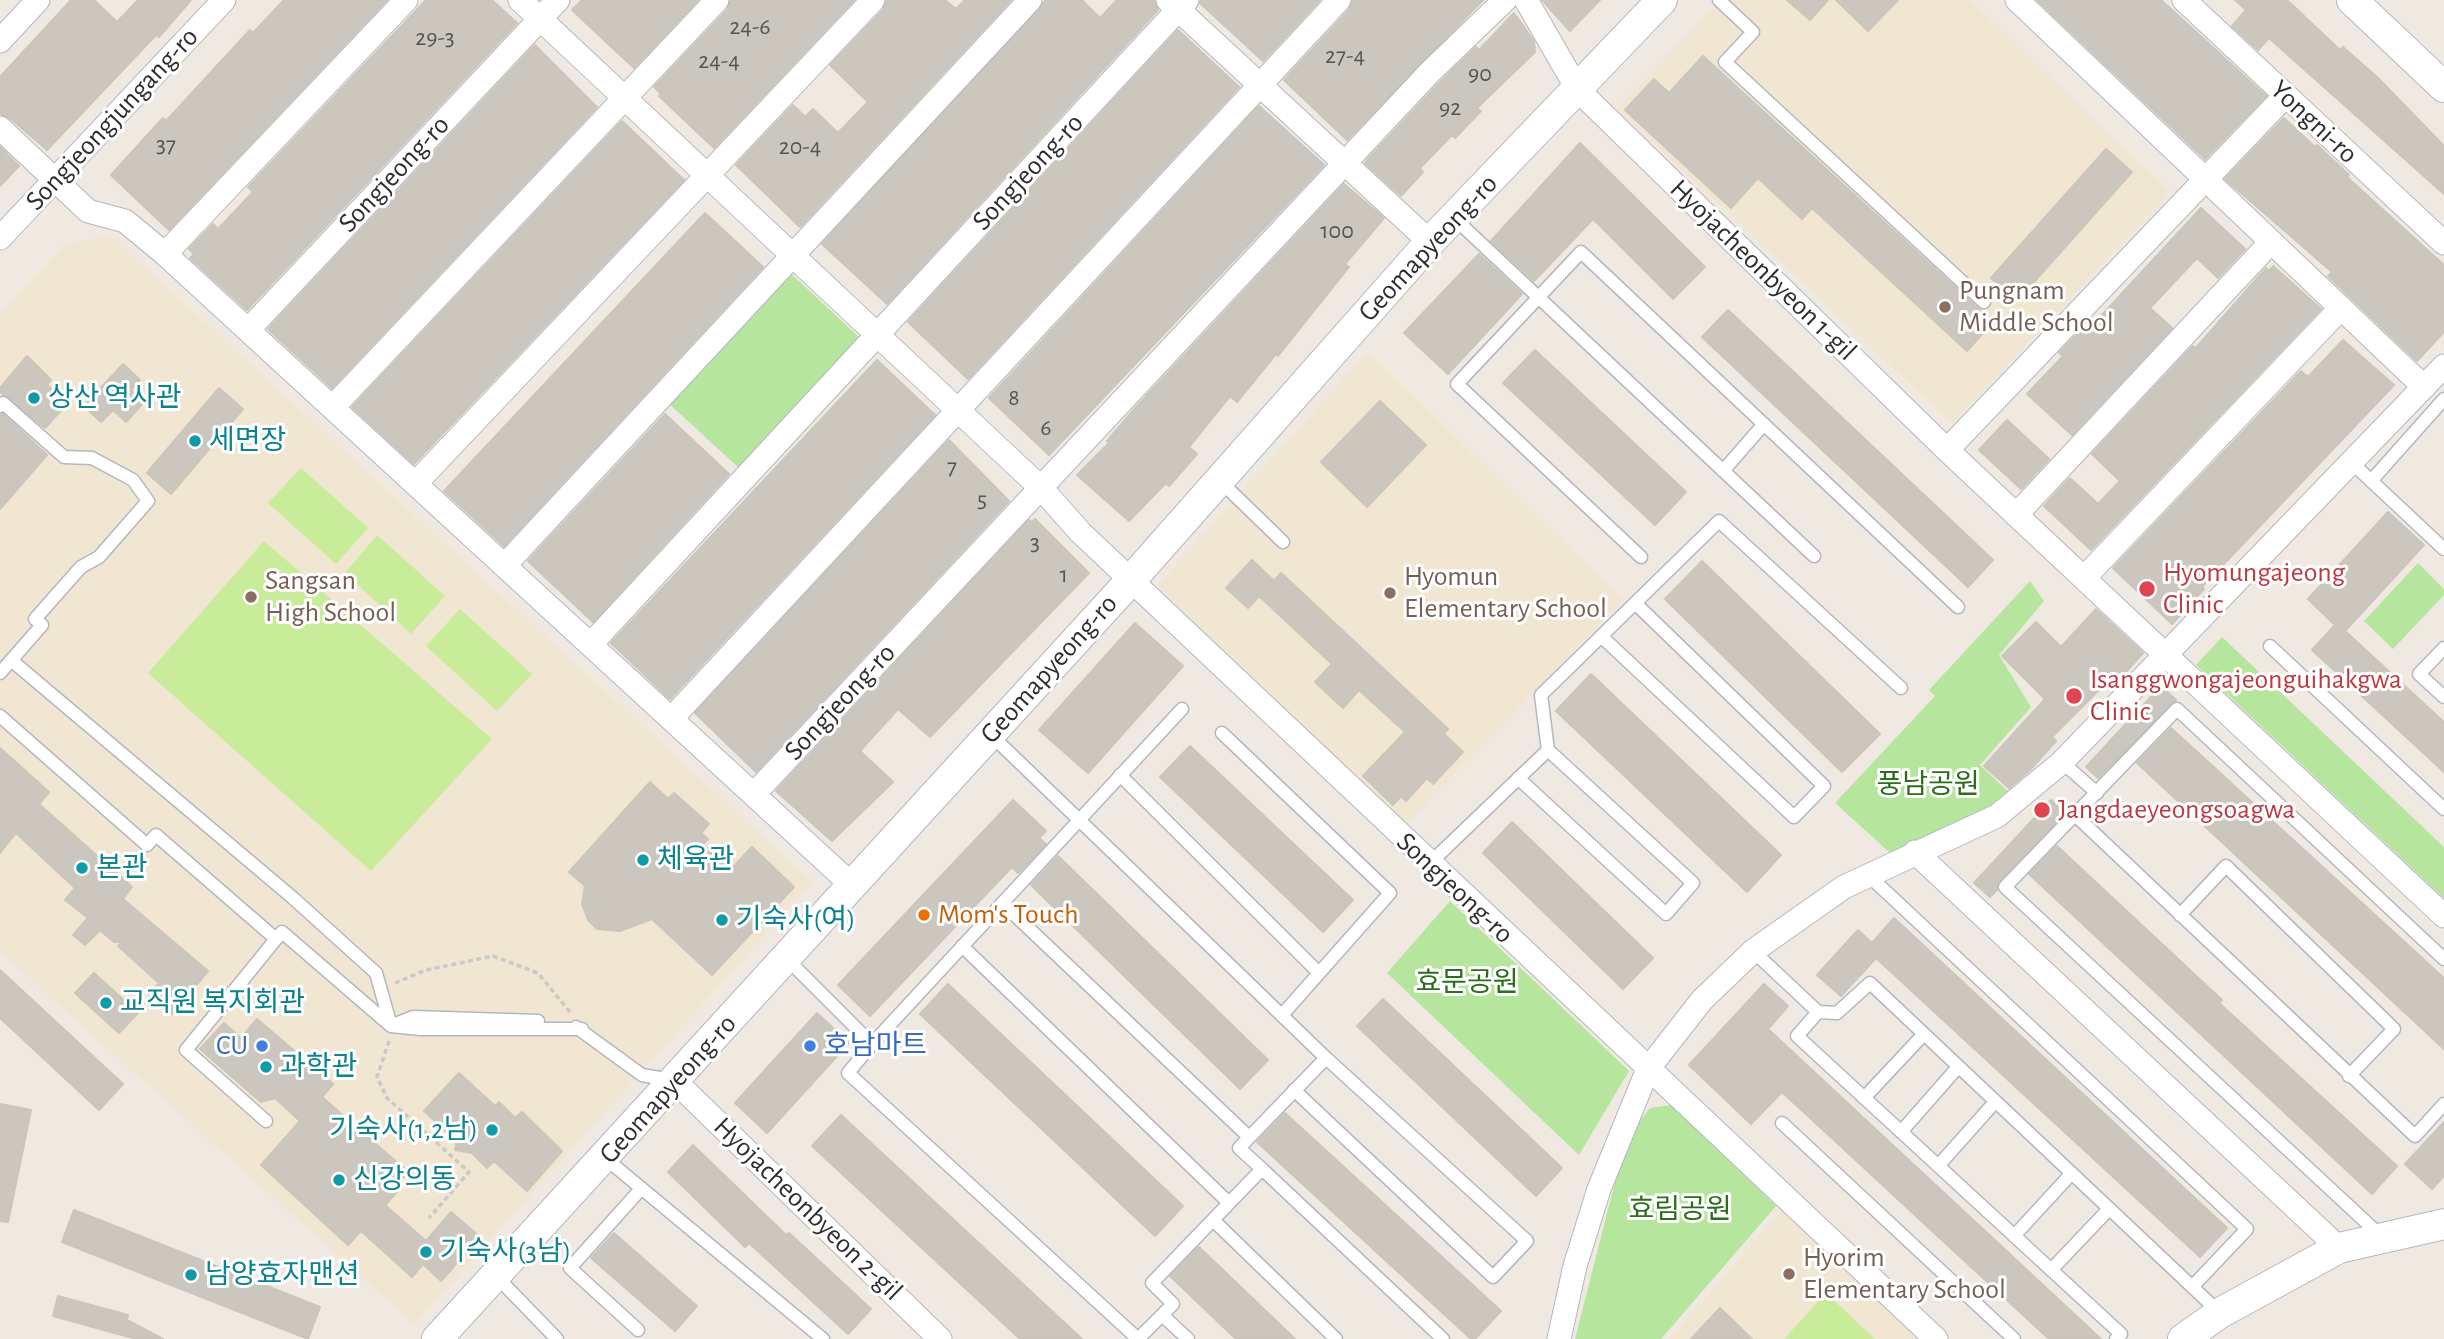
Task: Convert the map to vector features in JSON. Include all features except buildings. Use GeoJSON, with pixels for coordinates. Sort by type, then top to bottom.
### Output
{"type":"FeatureCollection","features":[{"type":"Feature","properties":{"kind":"street"},"geometry":{"type":"LineString","coordinates":[[0,41],[38,0]]}},
{"type":"Feature","properties":{"kind":"street","name":"Songjeongjungang-ro"},"geometry":{"type":"LineString","coordinates":[[0,238],[224,0]]}},
{"type":"Feature","properties":{"kind":"street"},"geometry":{"type":"LineString","coordinates":[[165,254],[406,0]]}},
{"type":"Feature","properties":{"kind":"street","name":"Songjeong-ro"},"geometry":{"type":"LineString","coordinates":[[520,0],[1041,488],[1081,533],[1429,864],[1936,1339]]}},
{"type":"Feature","properties":{"kind":"street","name":"Songjeong-ro"},"geometry":{"type":"LineString","coordinates":[[248,330],[558,0]]}},
{"type":"Feature","properties":{"kind":"street"},"geometry":{"type":"LineString","coordinates":[[332,407],[717,0]]}},
{"type":"Feature","properties":{"kind":"street"},"geometry":{"type":"LineString","coordinates":[[416,483],[873,0]]}},
{"type":"Feature","properties":{"kind":"street"},"geometry":{"type":"LineString","coordinates":[[505,565],[1030,0]]}},
{"type":"Feature","properties":{"kind":"street"},"geometry":{"type":"LineString","coordinates":[[672,718],[1339,0]]}},
{"type":"Feature","properties":{"kind":"street","name":"Songjeong-ro"},"geometry":{"type":"LineString","coordinates":[[755,793],[1430,72],[1505,0]]}},
{"type":"Feature","properties":{"kind":"street","name":"Hyojacheonbyeon 1-gil"},"geometry":{"type":"LineString","coordinates":[[1526,0],[1578,90],[1947,450],[2444,916]]}},
{"type":"Feature","properties":{"kind":"street","name":"Geomapyeong-ro"},"geometry":{"type":"LineString","coordinates":[[437,1339],[1132,579],[1430,243],[1662,0]]}},
{"type":"Feature","properties":{"kind":"street"},"geometry":{"type":"LineString","coordinates":[[2017,0],[2424,387]]}},
{"type":"Feature","properties":{"kind":"street","name":"Yongni-ro"},"geometry":{"type":"LineString","coordinates":[[2184,0],[2444,243]]}},
{"type":"Feature","properties":{"kind":"street"},"geometry":{"type":"LineString","coordinates":[[2352,0],[2444,87]]}},
{"type":"Feature","properties":{"kind":"street"},"geometry":{"type":"LineString","coordinates":[[1178,3],[1259,86],[1430,243]]}},
{"type":"Feature","properties":{"kind":"street","name":"Songjeong-ro"},"geometry":{"type":"LineString","coordinates":[[591,644],[877,335],[1178,3]]}},
{"type":"Feature","properties":{"kind":"street"},"geometry":{"type":"LineString","coordinates":[[1947,450],[2286,96]]}},
{"type":"Feature","properties":{"kind":"street"},"geometry":{"type":"LineString","coordinates":[[0,128],[88,211],[125,221],[165,254],[755,793],[853,886]]}},
{"type":"Feature","properties":{"kind":"street"},"geometry":{"type":"LineString","coordinates":[[2016,515],[2272,242]]}},
{"type":"Feature","properties":{"kind":"street"},"geometry":{"type":"LineString","coordinates":[[2084,578],[2341,308]]}},
{"type":"Feature","properties":{"kind":"street"},"geometry":{"type":"LineString","coordinates":[[1559,1339],[1575,1266],[1599,1189],[1648,1069],[1702,1000],[1753,951],[1844,887],[1997,816],[2062,762],[2444,366]]}},
{"type":"Feature","properties":{"kind":"street"},"geometry":{"type":"LineString","coordinates":[[1915,852],[2339,1248]]}},
{"type":"Feature","properties":{"kind":"street","name":"Hyojacheonbyeon 2-gil"},"geometry":{"type":"LineString","coordinates":[[675,1081],[940,1339]]}},
{"type":"Feature","properties":{"kind":"street"},"geometry":{"type":"LineString","coordinates":[[2183,1339],[2220,1313],[2339,1248],[2444,1224]]}},
{"type":"Feature","properties":{"kind":"lane"},"geometry":{"type":"LineString","coordinates":[[1719,0],[1753,32],[1725,62],[1984,302]]}},
{"type":"Feature","properties":{"kind":"lane"},"geometry":{"type":"LineString","coordinates":[[1454,218],[1814,556]]}},
{"type":"Feature","properties":{"kind":"lane"},"geometry":{"type":"LineString","coordinates":[[1641,557],[1457,384],[1581,252],[1958,607]]}},
{"type":"Feature","properties":{"kind":"lane"},"geometry":{"type":"LineString","coordinates":[[2371,481],[2444,399]]}},
{"type":"Feature","properties":{"kind":"lane"},"geometry":{"type":"LineString","coordinates":[[0,407],[3,403],[64,457],[92,458],[133,480],[148,501],[99,557],[81,567],[35,619],[42,625],[0,673]]}},
{"type":"Feature","properties":{"kind":"lane"},"geometry":{"type":"LineString","coordinates":[[1723,471],[1764,424]]}},
{"type":"Feature","properties":{"kind":"lane"},"geometry":{"type":"LineString","coordinates":[[2351,462],[2444,549]]}},
{"type":"Feature","properties":{"kind":"lane"},"geometry":{"type":"LineString","coordinates":[[1218,479],[1283,542]]}},
{"type":"Feature","properties":{"kind":"lane"},"geometry":{"type":"LineString","coordinates":[[1518,778],[1666,914],[1693,883],[1548,750],[1541,695],[1718,521],[1900,688]]}},
{"type":"Feature","properties":{"kind":"lane"},"geometry":{"type":"LineString","coordinates":[[1601,636],[1794,817],[1824,786],[1635,603]]}},
{"type":"Feature","properties":{"kind":"lane"},"geometry":{"type":"LineString","coordinates":[[2270,646],[2444,809]]}},
{"type":"Feature","properties":{"kind":"lane"},"geometry":{"type":"LineString","coordinates":[[2444,648],[2419,674],[2444,697]]}},
{"type":"Feature","properties":{"kind":"lane"},"geometry":{"type":"LineString","coordinates":[[11,660],[376,973],[391,1026]]}},
{"type":"Feature","properties":{"kind":"lane"},"geometry":{"type":"LineString","coordinates":[[1182,709],[1077,820],[848,1073],[1138,1339],[1173,1304],[1152,1283],[1262,1169]]}},
{"type":"Feature","properties":{"kind":"lane"},"geometry":{"type":"LineString","coordinates":[[2382,1237],[2005,887],[2177,709],[2444,959]]}},
{"type":"Feature","properties":{"kind":"lane"},"geometry":{"type":"LineString","coordinates":[[0,716],[147,845],[156,835],[276,939]]}},
{"type":"Feature","properties":{"kind":"lane"},"geometry":{"type":"LineString","coordinates":[[1223,733],[1390,893],[1282,1015]]}},
{"type":"Feature","properties":{"kind":"lane"},"geometry":{"type":"LineString","coordinates":[[990,734],[1326,1058],[1527,1241],[1493,1277],[1294,1090]]}},
{"type":"Feature","properties":{"kind":"lane"},"geometry":{"type":"LineString","coordinates":[[1429,864],[1548,750]]}},
{"type":"Feature","properties":{"kind":"lane"},"geometry":{"type":"LineString","coordinates":[[2062,762],[2097,793]]}},
{"type":"Feature","properties":{"kind":"lane"},"geometry":{"type":"LineString","coordinates":[[1120,775],[1319,973]]}},
{"type":"Feature","properties":{"kind":"lane"},"geometry":{"type":"LineString","coordinates":[[2075,815],[2415,1136],[2444,1104]]}},
{"type":"Feature","properties":{"kind":"lane"},"geometry":{"type":"LineString","coordinates":[[2180,915],[2226,866],[2394,1029],[2350,1076]]}},
{"type":"Feature","properties":{"kind":"lane"},"geometry":{"type":"LineString","coordinates":[[1868,875],[2247,1229],[2192,1287]]}},
{"type":"Feature","properties":{"kind":"lane"},"geometry":{"type":"LineString","coordinates":[[1002,903],[1249,1137]]}},
{"type":"Feature","properties":{"kind":"lane"},"geometry":{"type":"LineString","coordinates":[[266,1121],[186,1050],[282,932],[391,1026],[421,1029],[582,1029],[642,1075],[675,1081]]}},
{"type":"Feature","properties":{"kind":"lane"},"geometry":{"type":"LineString","coordinates":[[962,946],[1229,1203]]}},
{"type":"Feature","properties":{"kind":"lane"},"geometry":{"type":"LineString","coordinates":[[1753,951],[1818,1012],[1837,1013],[1870,983],[2220,1313]]}},
{"type":"Feature","properties":{"kind":"lane"},"geometry":{"type":"LineString","coordinates":[[786,958],[872,1044]]}},
{"type":"Feature","properties":{"kind":"lane"},"geometry":{"type":"LineString","coordinates":[[1818,1012],[1797,1035],[2121,1334],[2116,1339]]}},
{"type":"Feature","properties":{"kind":"lane"},"geometry":{"type":"LineString","coordinates":[[1864,1098],[1923,1035]]}},
{"type":"Feature","properties":{"kind":"lane"},"geometry":{"type":"LineString","coordinates":[[1326,1058],[1239,1148],[1443,1339]]}},
{"type":"Feature","properties":{"kind":"lane"},"geometry":{"type":"LineString","coordinates":[[1901,1132],[1958,1067]]}},
{"type":"Feature","properties":{"kind":"lane"},"geometry":{"type":"LineString","coordinates":[[1938,1167],[1995,1102]]}},
{"type":"Feature","properties":{"kind":"lane"},"geometry":{"type":"LineString","coordinates":[[1782,1123],[2014,1339]]}},
{"type":"Feature","properties":{"kind":"lane"},"geometry":{"type":"LineString","coordinates":[[605,1158],[640,1190],[823,1339]]}},
{"type":"Feature","properties":{"kind":"lane"},"geometry":{"type":"LineString","coordinates":[[2014,1236],[2071,1174]]}},
{"type":"Feature","properties":{"kind":"lane"},"geometry":{"type":"LineString","coordinates":[[638,1330],[570,1268],[640,1190]]}},
{"type":"Feature","properties":{"kind":"lane"},"geometry":{"type":"LineString","coordinates":[[2051,1270],[2109,1209]]}},
{"type":"Feature","properties":{"kind":"lane"},"geometry":{"type":"LineString","coordinates":[[1213,1220],[1336,1339]]}},
{"type":"Feature","properties":{"kind":"lane"},"geometry":{"type":"LineString","coordinates":[[494,1274],[557,1339]]}},
{"type":"Feature","properties":{"kind":"lane"},"geometry":{"type":"LineString","coordinates":[[1162,1315],[1188,1339]]}},
{"type":"Feature","properties":{"kind":"path"},"geometry":{"type":"LineString","coordinates":[[380,987],[426,970],[493,956],[538,973],[570,1012]]}},
{"type":"Feature","properties":{"kind":"path"},"geometry":{"type":"LineString","coordinates":[[388,1052],[377,1077],[387,1098],[469,1172],[429,1217]]}},
{"type":"Feature","properties":{"kind":"shaded area","name":"Pungnam Middle School"},"geometry":{"type":"Polygon","coordinates":[[[1719,0],[1970,0],[2170,192],[1952,423],[1617,109],[1719,0]]]}},
{"type":"Feature","properties":{"kind":"shaded area","name":"Sangsan High School"},"geometry":{"type":"Polygon","coordinates":[[[111,236],[812,882],[414,1324],[0,952],[0,313],[67,243],[111,236]]]}},
{"type":"Feature","properties":{"kind":"shaded area","name":"Hyomun Elementary School"},"geometry":{"type":"Polygon","coordinates":[[[1368,352],[1623,600],[1405,825],[1157,586],[1368,352]]]}},
{"type":"Feature","properties":{"kind":"shaded area","name":"Hyorim Elementary School"},"geometry":{"type":"Polygon","coordinates":[[[1782,1210],[1920,1339],[1669,1339],[1782,1210]]]}},
{"type":"Feature","properties":{"kind":"green space"},"geometry":{"type":"Polygon","coordinates":[[[788,271],[860,338],[739,468],[666,401],[788,271]]]}},
{"type":"Feature","properties":{"kind":"green space"},"geometry":{"type":"Polygon","coordinates":[[[301,468],[368,528],[336,564],[268,503],[301,468]]]}},
{"type":"Feature","properties":{"kind":"green space"},"geometry":{"type":"Polygon","coordinates":[[[377,535],[445,596],[411,634],[345,573],[377,535]]]}},
{"type":"Feature","properties":{"kind":"green space"},"geometry":{"type":"Polygon","coordinates":[[[264,541],[492,739],[371,871],[148,673],[264,541]]]}},
{"type":"Feature","properties":{"kind":"green space"},"geometry":{"type":"Polygon","coordinates":[[[2418,563],[2444,589],[2444,595],[2393,649],[2364,621],[2418,563]]]}},
{"type":"Feature","properties":{"kind":"green space","name":"풍남공원"},"geometry":{"type":"Polygon","coordinates":[[[2030,581],[2044,601],[1999,655],[2031,707],[1980,765],[2017,800],[1898,860],[1835,803],[1935,696],[1929,690],[2030,581]]]}},
{"type":"Feature","properties":{"kind":"green space"},"geometry":{"type":"Polygon","coordinates":[[[460,609],[532,674],[497,711],[426,646],[460,609]]]}},
{"type":"Feature","properties":{"kind":"green space"},"geometry":{"type":"Polygon","coordinates":[[[2222,637],[2444,847],[2444,898],[2196,665],[2222,637]]]}},
{"type":"Feature","properties":{"kind":"green space","name":"효문공원"},"geometry":{"type":"Polygon","coordinates":[[[1450,901],[1629,1071],[1579,1155],[1387,973],[1450,901]]]}},
{"type":"Feature","properties":{"kind":"green space","name":"효림공원"},"geometry":{"type":"Polygon","coordinates":[[[1671,1105],[1776,1206],[1661,1339],[1575,1339],[1626,1139],[1650,1108],[1671,1105]]]}},
{"type":"Feature","properties":{"kind":"green space"},"geometry":{"type":"Polygon","coordinates":[[[1826,1293],[1875,1339],[1784,1339],[1826,1293]]]}},
{"type":"Feature","properties":{"kind":"place","name":"Pungnam Middle School"},"geometry":{"type":"Point","coordinates":[1945,307]}},
{"type":"Feature","properties":{"kind":"place","name":"상산 역사관"},"geometry":{"type":"Point","coordinates":[34,398]}},
{"type":"Feature","properties":{"kind":"place","name":"세면장"},"geometry":{"type":"Point","coordinates":[195,441]}},
{"type":"Feature","properties":{"kind":"place","name":"Hyomungajeong Clinic"},"geometry":{"type":"Point","coordinates":[2147,589]}},
{"type":"Feature","properties":{"kind":"place","name":"Hyomun Elementary School"},"geometry":{"type":"Point","coordinates":[1390,593]}},
{"type":"Feature","properties":{"kind":"place","name":"Sangsan High School"},"geometry":{"type":"Point","coordinates":[251,597]}},
{"type":"Feature","properties":{"kind":"place","name":"Isanggwongajeonguihakgwa Clinic"},"geometry":{"type":"Point","coordinates":[2074,696]}},
{"type":"Feature","properties":{"kind":"place","name":"Jangdaeyeongsoagwa"},"geometry":{"type":"Point","coordinates":[2042,810]}},
{"type":"Feature","properties":{"kind":"place","name":"체육관"},"geometry":{"type":"Point","coordinates":[643,860]}},
{"type":"Feature","properties":{"kind":"place","name":"본관"},"geometry":{"type":"Point","coordinates":[82,868]}},
{"type":"Feature","properties":{"kind":"place","name":"Mom's Touch"},"geometry":{"type":"Point","coordinates":[924,915]}},
{"type":"Feature","properties":{"kind":"place","name":"기숙사(여)"},"geometry":{"type":"Point","coordinates":[722,920]}},
{"type":"Feature","properties":{"kind":"place","name":"교직원 복지회관"},"geometry":{"type":"Point","coordinates":[106,1003]}},
{"type":"Feature","properties":{"kind":"place","name":"CU"},"geometry":{"type":"Point","coordinates":[262,1046]}},
{"type":"Feature","properties":{"kind":"place","name":"호남마트"},"geometry":{"type":"Point","coordinates":[810,1046]}},
{"type":"Feature","properties":{"kind":"place","name":"과학관"},"geometry":{"type":"Point","coordinates":[266,1067]}},
{"type":"Feature","properties":{"kind":"place","name":"기숙사(1,2남)"},"geometry":{"type":"Point","coordinates":[492,1130]}},
{"type":"Feature","properties":{"kind":"place","name":"신강의동"},"geometry":{"type":"Point","coordinates":[339,1180]}},
{"type":"Feature","properties":{"kind":"place","name":"기숙사(3남)"},"geometry":{"type":"Point","coordinates":[426,1252]}},
{"type":"Feature","properties":{"kind":"place","name":"Hyorim Elementary School"},"geometry":{"type":"Point","coordinates":[1789,1274]}},
{"type":"Feature","properties":{"kind":"place","name":"남양효자맨션"},"geometry":{"type":"Point","coordinates":[191,1275]}}]}
